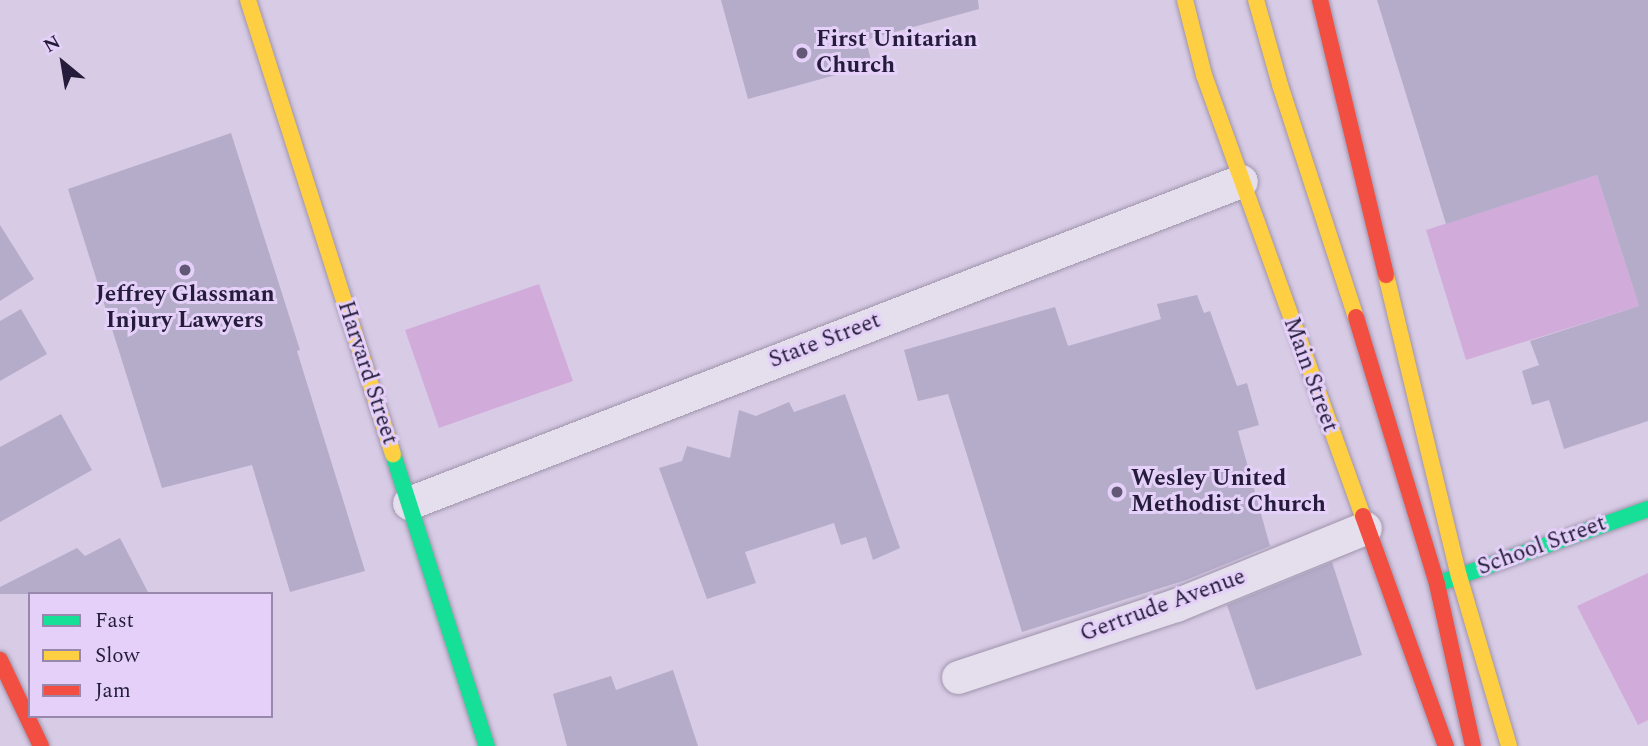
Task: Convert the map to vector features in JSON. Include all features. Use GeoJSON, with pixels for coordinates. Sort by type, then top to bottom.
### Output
{"type":"FeatureCollection","features":[{"type":"Feature","properties":{"kind":"main road","name":"Harvard Street"},"geometry":{"type":"LineString","coordinates":[[248,0],[487,746]]}},
{"type":"Feature","properties":{"kind":"main road","name":"Main Street"},"geometry":{"type":"LineString","coordinates":[[1185,0],[1203,75],[1446,746]]}},
{"type":"Feature","properties":{"kind":"main road"},"geometry":{"type":"LineString","coordinates":[[1256,0],[1280,86],[1334,245],[1437,584],[1473,746]]}},
{"type":"Feature","properties":{"kind":"main road"},"geometry":{"type":"LineString","coordinates":[[1320,0],[1459,576],[1509,746]]}},
{"type":"Feature","properties":{"kind":"main road","name":"School Street"},"geometry":{"type":"LineString","coordinates":[[1437,584],[1648,509]]}},
{"type":"Feature","properties":{"kind":"main road"},"geometry":{"type":"LineString","coordinates":[[0,660],[41,746]]}},
{"type":"Feature","properties":{"kind":"street","name":"State Street"},"geometry":{"type":"LineString","coordinates":[[409,503],[1241,181]]}},
{"type":"Feature","properties":{"kind":"street","name":"Gertrude Avenue"},"geometry":{"type":"LineString","coordinates":[[958,677],[1177,605],[1365,528]]}},
{"type":"Feature","properties":{"kind":"shaded area"},"geometry":{"type":"Polygon","coordinates":[[[1597,175],[1639,306],[1466,360],[1426,230],[1597,175]]]}},
{"type":"Feature","properties":{"kind":"shaded area"},"geometry":{"type":"Polygon","coordinates":[[[539,284],[573,381],[439,428],[405,330],[539,284]]]}},
{"type":"Feature","properties":{"kind":"shaded area"},"geometry":{"type":"Polygon","coordinates":[[[1648,573],[1648,720],[1638,725],[1577,606],[1648,573]]]}},
{"type":"Feature","properties":{"kind":"building","name":"First Unitarian Church"},"geometry":{"type":"Polygon","coordinates":[[[721,0],[978,0],[979,9],[866,40],[872,65],[748,99],[721,0]]]}},
{"type":"Feature","properties":{"kind":"building"},"geometry":{"type":"Polygon","coordinates":[[[1377,0],[1648,0],[1648,421],[1564,449],[1549,400],[1532,405],[1522,371],[1539,365],[1530,341],[1639,306],[1597,175],[1446,224],[1377,0]]]}},
{"type":"Feature","properties":{"kind":"building"},"geometry":{"type":"Polygon","coordinates":[[[231,133],[300,350],[297,351],[365,571],[290,592],[252,465],[162,488],[68,189],[231,133]]]}},
{"type":"Feature","properties":{"kind":"building"},"geometry":{"type":"Polygon","coordinates":[[[0,225],[34,279],[0,301],[0,225]]]}},
{"type":"Feature","properties":{"kind":"building","name":"Wesley United Methodist Church"},"geometry":{"type":"Polygon","coordinates":[[[1197,295],[1204,313],[1210,311],[1237,386],[1247,383],[1259,425],[1238,431],[1270,546],[1186,580],[1022,632],[948,394],[918,401],[904,350],[1055,307],[1068,346],[1161,319],[1157,304],[1197,295]]]}},
{"type":"Feature","properties":{"kind":"building"},"geometry":{"type":"Polygon","coordinates":[[[21,309],[47,354],[0,381],[0,321],[21,309]]]}},
{"type":"Feature","properties":{"kind":"building"},"geometry":{"type":"Polygon","coordinates":[[[845,394],[900,548],[873,560],[866,537],[841,545],[834,523],[745,552],[756,583],[707,599],[659,468],[682,461],[687,446],[730,458],[739,410],[756,416],[789,402],[794,412],[845,394]]]}},
{"type":"Feature","properties":{"kind":"building"},"geometry":{"type":"Polygon","coordinates":[[[61,414],[92,470],[0,522],[0,447],[61,414]]]}},
{"type":"Feature","properties":{"kind":"building"},"geometry":{"type":"Polygon","coordinates":[[[120,538],[148,592],[0,594],[0,587],[77,548],[85,556],[120,538]]]}},
{"type":"Feature","properties":{"kind":"building"},"geometry":{"type":"Polygon","coordinates":[[[1332,562],[1362,655],[1256,690],[1227,605],[1332,562]]]}},
{"type":"Feature","properties":{"kind":"building"},"geometry":{"type":"Polygon","coordinates":[[[673,670],[698,746],[567,746],[553,694],[611,676],[616,690],[673,670]]]}},
{"type":"Feature","properties":{"kind":"traffic: fast"},"geometry":{"type":"LineString","coordinates":[[393,454],[487,746]]}},
{"type":"Feature","properties":{"kind":"traffic: fast"},"geometry":{"type":"LineString","coordinates":[[1437,584],[1648,509]]}},
{"type":"Feature","properties":{"kind":"traffic: slow"},"geometry":{"type":"LineString","coordinates":[[248,0],[393,454]]}},
{"type":"Feature","properties":{"kind":"traffic: slow"},"geometry":{"type":"LineString","coordinates":[[1185,0],[1204,75],[1363,516]]}},
{"type":"Feature","properties":{"kind":"traffic: slow"},"geometry":{"type":"LineString","coordinates":[[1256,0],[1280,85],[1356,317]]}},
{"type":"Feature","properties":{"kind":"traffic: slow"},"geometry":{"type":"LineString","coordinates":[[1386,275],[1459,576],[1509,746]]}},
{"type":"Feature","properties":{"kind":"traffic: jam"},"geometry":{"type":"LineString","coordinates":[[1320,0],[1386,275]]}},
{"type":"Feature","properties":{"kind":"traffic: jam"},"geometry":{"type":"LineString","coordinates":[[1356,317],[1437,584],[1473,746]]}},
{"type":"Feature","properties":{"kind":"traffic: jam"},"geometry":{"type":"LineString","coordinates":[[1363,516],[1446,746]]}},
{"type":"Feature","properties":{"kind":"traffic: jam"},"geometry":{"type":"LineString","coordinates":[[0,660],[41,746]]}},
{"type":"Feature","properties":{"kind":"place","name":"First Unitarian Church"},"geometry":{"type":"Point","coordinates":[802,53]}},
{"type":"Feature","properties":{"kind":"place","name":"Jeffrey Glassman Injury Lawyers"},"geometry":{"type":"Point","coordinates":[185,270]}},
{"type":"Feature","properties":{"kind":"place","name":"Wesley United Methodist Church"},"geometry":{"type":"Point","coordinates":[1117,492]}}]}
